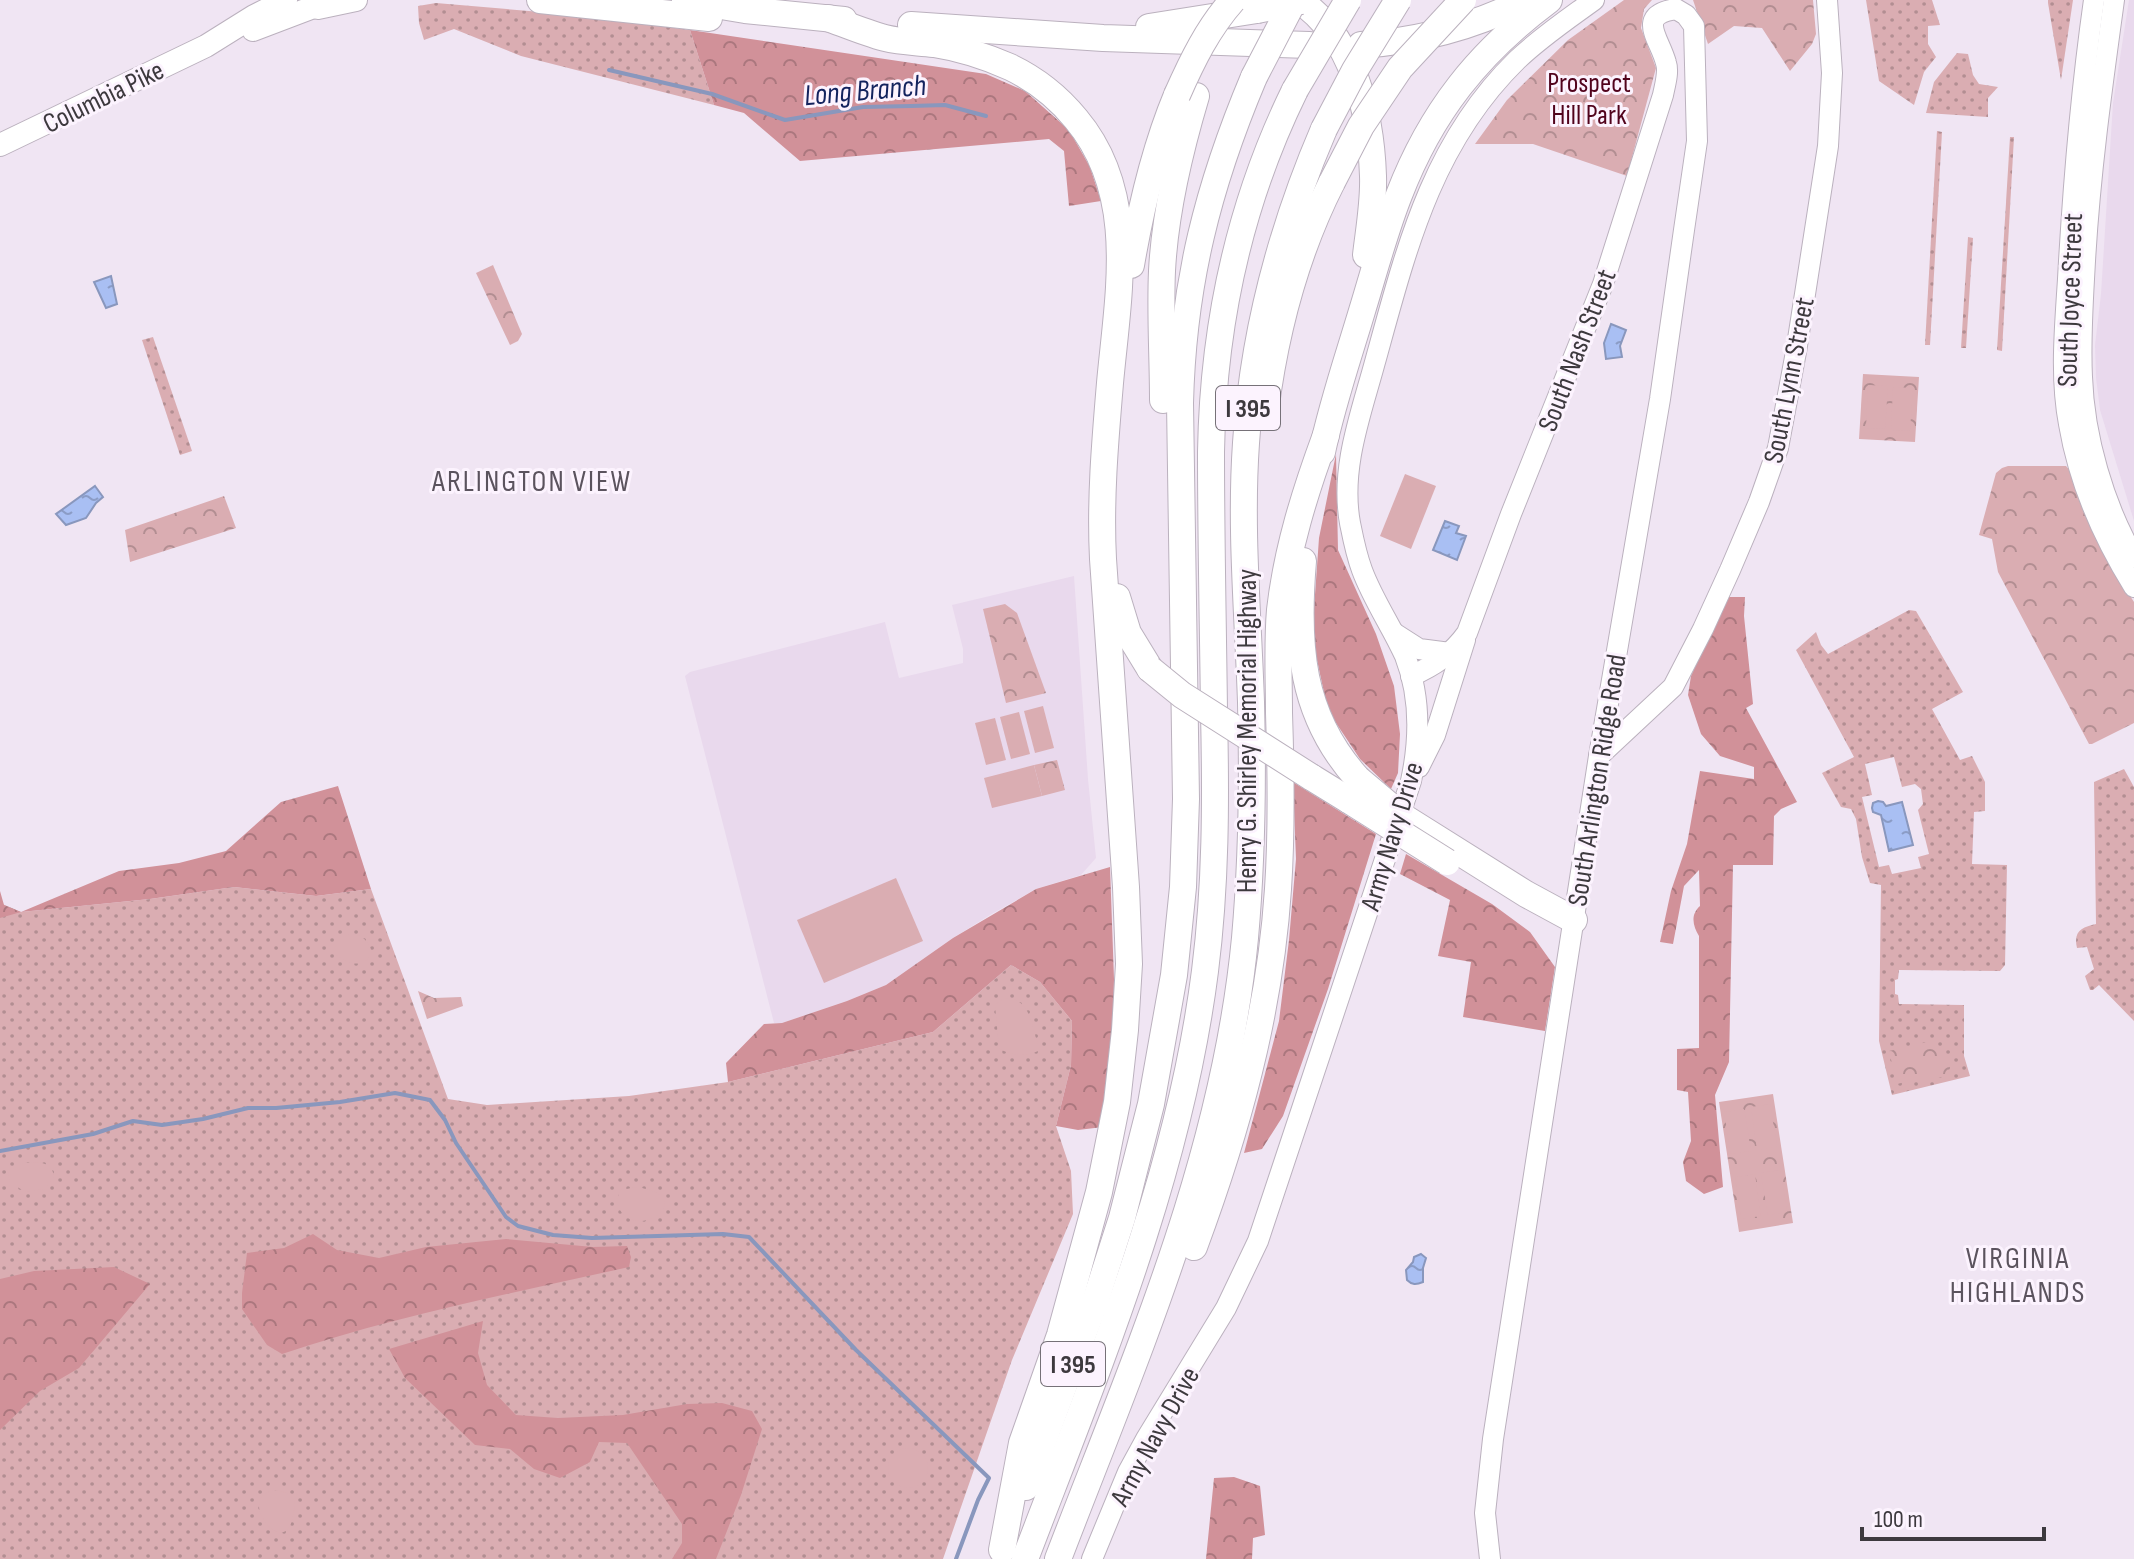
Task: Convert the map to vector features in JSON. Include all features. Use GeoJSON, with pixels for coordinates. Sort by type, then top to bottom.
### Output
{"type":"FeatureCollection","features":[{"type":"Feature","properties":{"kind":"highway"},"geometry":{"type":"LineString","coordinates":[[540,0],[723,20],[776,13]]}},
{"type":"Feature","properties":{"kind":"highway"},"geometry":{"type":"LineString","coordinates":[[685,0],[828,18],[1062,35],[1309,45],[1403,41],[1485,19],[1526,0]]}},
{"type":"Feature","properties":{"kind":"highway"},"geometry":{"type":"LineString","coordinates":[[1296,0],[1320,19],[1343,50],[1361,100],[1370,147],[1373,190],[1370,223],[1346,361]]}},
{"type":"Feature","properties":{"kind":"highway","name":"I 395"},"geometry":{"type":"LineString","coordinates":[[1008,1556],[1095,1302],[1135,1174],[1167,1018],[1183,887],[1186,799],[1180,403],[1187,304],[1199,238],[1217,171],[1254,77],[1296,0]]}},
{"type":"Feature","properties":{"kind":"highway"},"geometry":{"type":"LineString","coordinates":[[1062,35],[1187,22],[1244,3],[1304,0]]}},
{"type":"Feature","properties":{"kind":"highway"},"geometry":{"type":"LineString","coordinates":[[1008,1556],[1122,1302],[1172,1142],[1199,1017],[1213,881],[1216,791],[1211,440],[1217,349],[1245,216],[1272,141],[1295,90],[1348,0]]}},
{"type":"Feature","properties":{"kind":"highway","name":"Henry G. Shirley Memorial Highway"},"geometry":{"type":"LineString","coordinates":[[1216,1152],[1244,943],[1251,853],[1251,699],[1244,510],[1245,445],[1252,377],[1279,250],[1299,189],[1324,129],[1355,70],[1398,0]]}},
{"type":"Feature","properties":{"kind":"highway"},"geometry":{"type":"LineString","coordinates":[[1251,699],[1258,611],[1259,489],[1268,388],[1298,264],[1311,227],[1361,126],[1400,68],[1463,0]]}},
{"type":"Feature","properties":{"kind":"highway"},"geometry":{"type":"LineString","coordinates":[[1354,790],[1314,710],[1301,645],[1300,600],[1304,552],[1326,435],[1346,361],[1408,172],[1431,128],[1472,69],[1501,39],[1549,0]]}},
{"type":"Feature","properties":{"kind":"highway"},"geometry":{"type":"LineString","coordinates":[[1110,386],[1123,342],[1130,272],[1145,191],[1158,144],[1244,3]]}},
{"type":"Feature","properties":{"kind":"highway"},"geometry":{"type":"LineString","coordinates":[[828,18],[886,38],[967,51],[1023,74],[1049,92],[1082,126],[1106,167],[1117,207],[1120,269],[1101,490],[1129,941],[1126,1020],[1105,1166],[1060,1335],[1022,1443],[1008,1556]]}},
{"type":"Feature","properties":{"kind":"highway"},"geometry":{"type":"LineString","coordinates":[[1183,578],[1164,473],[1162,270],[1187,96]]}},
{"type":"Feature","properties":{"kind":"highway"},"geometry":{"type":"LineString","coordinates":[[1216,1152],[1253,1061],[1267,989],[1276,918],[1281,827],[1279,635],[1283,589],[1298,518],[1326,435]]}},
{"type":"Feature","properties":{"kind":"highway"},"geometry":{"type":"LineString","coordinates":[[1101,490],[1111,535],[1119,606],[1134,644],[1150,669],[1182,695],[1311,777],[1354,790],[1554,929],[1572,928]]}},
{"type":"Feature","properties":{"kind":"highway","name":"I 395"},"geometry":{"type":"LineString","coordinates":[[1058,1559],[1136,1356],[1190,1259],[1216,1152]]}},
{"type":"Feature","properties":{"kind":"main road","name":"Columbia Pike"},"geometry":{"type":"LineString","coordinates":[[0,145],[292,7],[332,0]]}},
{"type":"Feature","properties":{"kind":"main road"},"geometry":{"type":"LineString","coordinates":[[292,7],[356,0]]}},
{"type":"Feature","properties":{"kind":"street","name":"Army Navy Drive"},"geometry":{"type":"LineString","coordinates":[[1092,1559],[1128,1472],[1226,1308],[1258,1241],[1411,781],[1419,729],[1411,676],[1394,633],[1362,571],[1349,518],[1348,490],[1353,444],[1414,230],[1438,169],[1479,103],[1535,43],[1594,0]]}},
{"type":"Feature","properties":{"kind":"street","name":"South Lynn Street"},"geometry":{"type":"LineString","coordinates":[[1599,756],[1673,687],[1703,629],[1759,502],[1778,448],[1828,146],[1832,73],[1827,0]]}},
{"type":"Feature","properties":{"kind":"street","name":"South Joyce Street"},"geometry":{"type":"LineString","coordinates":[[2094,0],[2071,229],[2064,368],[2066,401],[2073,444],[2085,486],[2107,537],[2134,587]]}},
{"type":"Feature","properties":{"kind":"street","name":"South Joyce Street"},"geometry":{"type":"LineString","coordinates":[[2114,0],[2089,196],[2082,379],[2094,456],[2120,530],[2134,557]]}},
{"type":"Feature","properties":{"kind":"street","name":"South Nash Street"},"geometry":{"type":"LineString","coordinates":[[1411,676],[1441,661],[1467,633],[1603,284],[1663,95],[1666,64],[1653,32],[1654,19],[1661,11],[1676,9]]}},
{"type":"Feature","properties":{"kind":"street","name":"South Arlington Ridge Road"},"geometry":{"type":"LineString","coordinates":[[1490,1559],[1485,1513],[1489,1465],[1599,756],[1660,399],[1697,141],[1694,26],[1686,15],[1676,9]]}},
{"type":"Feature","properties":{"kind":"street"},"geometry":{"type":"LineString","coordinates":[[1394,633],[1419,649],[1450,653]]}},
{"type":"Feature","properties":{"kind":"street"},"geometry":{"type":"LineString","coordinates":[[1411,781],[1435,735],[1467,633]]}},
{"type":"Feature","properties":{"kind":"street"},"geometry":{"type":"LineString","coordinates":[[1611,685],[1615,703],[1624,710],[1651,707]]}},
{"type":"Feature","properties":{"kind":"shaded area"},"geometry":{"type":"Polygon","coordinates":[[[2129,0],[2134,0],[2134,521],[2100,410],[2095,345],[2113,103],[2129,0]]]}},
{"type":"Feature","properties":{"kind":"shaded area"},"geometry":{"type":"Polygon","coordinates":[[[1074,576],[1096,858],[1081,875],[1036,889],[953,938],[886,985],[847,1001],[774,1023],[685,676],[690,672],[885,622],[899,678],[963,663],[963,649],[952,605],[1074,576]]]}},
{"type":"Feature","properties":{"kind":"green space","name":"Prospect Hill Park"},"geometry":{"type":"Polygon","coordinates":[[[1624,0],[1652,0],[1644,9],[1641,28],[1656,68],[1627,176],[1533,144],[1475,144],[1507,100],[1568,40],[1624,0]]]}},
{"type":"Feature","properties":{"kind":"green space","name":"Prospect Hill Park"},"geometry":{"type":"Polygon","coordinates":[[[1693,0],[1813,0],[1816,34],[1812,44],[1790,71],[1762,28],[1734,26],[1708,44],[1693,0]]]}},
{"type":"Feature","properties":{"kind":"green space"},"geometry":{"type":"Polygon","coordinates":[[[1866,0],[1932,0],[1940,25],[1928,26],[1928,44],[1936,57],[1924,72],[1914,105],[1879,81],[1866,0]]]}},
{"type":"Feature","properties":{"kind":"green space"},"geometry":{"type":"Polygon","coordinates":[[[2048,0],[2073,0],[2061,80],[2048,3],[2048,0]]]}},
{"type":"Feature","properties":{"kind":"green space"},"geometry":{"type":"Polygon","coordinates":[[[436,3],[576,15],[690,30],[714,105],[521,56],[454,29],[424,40],[418,6],[436,3]]]}},
{"type":"Feature","properties":{"kind":"green space"},"geometry":{"type":"Polygon","coordinates":[[[690,30],[986,74],[1025,91],[1069,130],[1090,167],[1101,201],[1069,206],[1064,151],[1049,139],[800,161],[744,113],[714,105],[690,30]]]}},
{"type":"Feature","properties":{"kind":"green space"},"geometry":{"type":"Polygon","coordinates":[[[1957,53],[1968,54],[1973,75],[1979,84],[1998,87],[1988,98],[1988,117],[1926,113],[1934,82],[1957,53]]]}},
{"type":"Feature","properties":{"kind":"green space"},"geometry":{"type":"Polygon","coordinates":[[[1937,131],[1942,132],[1930,345],[1925,345],[1937,131]]]}},
{"type":"Feature","properties":{"kind":"green space"},"geometry":{"type":"Polygon","coordinates":[[[2010,137],[2014,137],[2002,351],[1997,350],[2010,137]]]}},
{"type":"Feature","properties":{"kind":"green space"},"geometry":{"type":"Polygon","coordinates":[[[1968,237],[1973,238],[1966,348],[1961,348],[1968,237]]]}},
{"type":"Feature","properties":{"kind":"green space"},"geometry":{"type":"Polygon","coordinates":[[[493,265],[522,334],[518,341],[510,345],[476,273],[493,265]]]}},
{"type":"Feature","properties":{"kind":"green space"},"geometry":{"type":"Polygon","coordinates":[[[153,337],[192,451],[180,455],[142,340],[153,337]]]}},
{"type":"Feature","properties":{"kind":"green space"},"geometry":{"type":"Polygon","coordinates":[[[1863,374],[1919,377],[1915,442],[1859,439],[1863,374]]]}},
{"type":"Feature","properties":{"kind":"green space"},"geometry":{"type":"Polygon","coordinates":[[[1868,385],[1888,386],[1885,429],[1866,428],[1868,385]]]}},
{"type":"Feature","properties":{"kind":"green space"},"geometry":{"type":"Polygon","coordinates":[[[1893,387],[1913,388],[1910,431],[1891,430],[1893,387]]]}},
{"type":"Feature","properties":{"kind":"green space"},"geometry":{"type":"Polygon","coordinates":[[[1336,454],[1338,550],[1376,634],[1394,686],[1400,734],[1398,773],[1391,789],[1360,759],[1328,711],[1312,637],[1319,538],[1336,454]]]}},
{"type":"Feature","properties":{"kind":"green space"},"geometry":{"type":"Polygon","coordinates":[[[2008,466],[2066,466],[2134,602],[2134,723],[2092,744],[2089,744],[1998,572],[1992,539],[1979,535],[1996,473],[2008,466]]]}},
{"type":"Feature","properties":{"kind":"green space"},"geometry":{"type":"Polygon","coordinates":[[[1405,474],[1436,486],[1411,549],[1380,536],[1405,474]]]}},
{"type":"Feature","properties":{"kind":"green space"},"geometry":{"type":"Polygon","coordinates":[[[224,496],[236,528],[130,562],[125,530],[224,496]]]}},
{"type":"Feature","properties":{"kind":"green space"},"geometry":{"type":"Polygon","coordinates":[[[1727,597],[1745,597],[1744,616],[1753,704],[1746,708],[1797,802],[1774,816],[1773,865],[1733,865],[1729,1062],[1715,1095],[1723,1187],[1704,1194],[1686,1181],[1683,1162],[1691,1141],[1688,1092],[1677,1090],[1677,1049],[1699,1048],[1699,936],[1694,921],[1700,906],[1699,870],[1684,886],[1673,944],[1660,942],[1671,891],[1687,844],[1700,771],[1754,779],[1754,767],[1720,756],[1701,734],[1688,695],[1691,676],[1727,597]]]}},
{"type":"Feature","properties":{"kind":"green space"},"geometry":{"type":"Polygon","coordinates":[[[1005,604],[1017,613],[1046,693],[1006,703],[983,609],[1005,604]]]}},
{"type":"Feature","properties":{"kind":"green space"},"geometry":{"type":"Polygon","coordinates":[[[1909,610],[1916,611],[1963,692],[1932,709],[1960,760],[1972,756],[1985,782],[1985,811],[1974,812],[1972,864],[2007,865],[2005,965],[2000,971],[1899,970],[1898,979],[1895,980],[1899,1004],[1964,1005],[1964,1056],[1970,1076],[1892,1095],[1879,1041],[1881,885],[1870,883],[1851,809],[1841,807],[1822,773],[1854,757],[1796,650],[1816,632],[1828,654],[1909,610]],[[1894,757],[1865,764],[1872,795],[1862,797],[1879,867],[1889,865],[1892,874],[1921,868],[1918,857],[1929,854],[1918,810],[1923,804],[1921,789],[1915,784],[1902,787],[1894,757]]]}},
{"type":"Feature","properties":{"kind":"green space"},"geometry":{"type":"Polygon","coordinates":[[[1043,706],[1054,748],[1035,753],[1024,711],[1043,706]]]}},
{"type":"Feature","properties":{"kind":"green space"},"geometry":{"type":"Polygon","coordinates":[[[1019,712],[1030,754],[1011,759],[1000,717],[1019,712]]]}},
{"type":"Feature","properties":{"kind":"green space"},"geometry":{"type":"Polygon","coordinates":[[[995,718],[1006,760],[986,765],[975,723],[995,718]]]}},
{"type":"Feature","properties":{"kind":"green space"},"geometry":{"type":"Polygon","coordinates":[[[1057,760],[1065,790],[1042,796],[1034,765],[1057,760]]]}},
{"type":"Feature","properties":{"kind":"green space"},"geometry":{"type":"Polygon","coordinates":[[[1034,765],[1042,796],[992,808],[984,778],[1034,765]]]}},
{"type":"Feature","properties":{"kind":"green space"},"geometry":{"type":"Polygon","coordinates":[[[2124,769],[2134,787],[2134,1021],[2099,985],[2090,990],[2085,976],[2094,969],[2087,947],[2077,948],[2076,942],[2080,931],[2096,924],[2094,782],[2124,769]]]}},
{"type":"Feature","properties":{"kind":"green space"},"geometry":{"type":"Polygon","coordinates":[[[1293,782],[1376,834],[1328,989],[1283,1116],[1262,1149],[1244,1153],[1279,1021],[1296,859],[1293,782]]]}},
{"type":"Feature","properties":{"kind":"green space"},"geometry":{"type":"Polygon","coordinates":[[[338,786],[371,889],[316,896],[234,887],[21,912],[119,871],[179,863],[226,851],[281,802],[338,786]]]}},
{"type":"Feature","properties":{"kind":"green space"},"geometry":{"type":"Polygon","coordinates":[[[1406,854],[1492,904],[1530,932],[1555,967],[1545,1031],[1463,1017],[1471,962],[1438,956],[1450,900],[1400,874],[1406,854]]]}},
{"type":"Feature","properties":{"kind":"green space"},"geometry":{"type":"Polygon","coordinates":[[[1110,867],[1113,1047],[1103,1127],[1078,1130],[1056,1126],[1071,1065],[1072,1021],[1040,982],[1011,965],[933,1032],[728,1082],[726,1063],[764,1024],[782,1023],[886,985],[953,938],[1036,889],[1110,867]]]}},
{"type":"Feature","properties":{"kind":"green space"},"geometry":{"type":"Polygon","coordinates":[[[896,878],[923,941],[824,983],[797,920],[896,878]]]}},
{"type":"Feature","properties":{"kind":"green space"},"geometry":{"type":"Polygon","coordinates":[[[234,887],[316,896],[371,889],[448,1099],[487,1105],[629,1096],[728,1082],[933,1032],[1011,965],[1040,982],[1072,1021],[1071,1065],[1056,1126],[1071,1171],[1073,1214],[1012,1360],[943,1559],[0,1559],[0,903],[21,912],[234,887]]]}},
{"type":"Feature","properties":{"kind":"green space"},"geometry":{"type":"Polygon","coordinates":[[[0,891],[4,905],[21,912],[0,918],[0,891]]]}},
{"type":"Feature","properties":{"kind":"green space"},"geometry":{"type":"Polygon","coordinates":[[[349,934],[361,936],[369,945],[372,953],[364,962],[354,964],[334,953],[339,942],[349,934]]]}},
{"type":"Feature","properties":{"kind":"green space"},"geometry":{"type":"Polygon","coordinates":[[[418,991],[434,998],[461,997],[463,1006],[427,1019],[418,991]]]}},
{"type":"Feature","properties":{"kind":"green space"},"geometry":{"type":"Polygon","coordinates":[[[1004,998],[1020,1002],[1025,1007],[1038,1051],[1018,1055],[999,1048],[995,1005],[1004,998]]]}},
{"type":"Feature","properties":{"kind":"green space"},"geometry":{"type":"Polygon","coordinates":[[[1927,1042],[1950,1066],[1945,1076],[1924,1082],[1922,1078],[1897,1084],[1889,1051],[1927,1042]]]}},
{"type":"Feature","properties":{"kind":"green space"},"geometry":{"type":"Polygon","coordinates":[[[1773,1094],[1793,1223],[1739,1232],[1719,1102],[1773,1094]]]}},
{"type":"Feature","properties":{"kind":"green space"},"geometry":{"type":"Polygon","coordinates":[[[1770,1104],[1777,1146],[1757,1150],[1751,1107],[1770,1104]]]}},
{"type":"Feature","properties":{"kind":"green space"},"geometry":{"type":"Polygon","coordinates":[[[1744,1109],[1751,1151],[1731,1154],[1724,1112],[1744,1109]]]}},
{"type":"Feature","properties":{"kind":"green space"},"geometry":{"type":"Polygon","coordinates":[[[36,1162],[48,1166],[53,1173],[54,1177],[45,1189],[25,1192],[10,1182],[10,1170],[24,1163],[36,1162]]]}},
{"type":"Feature","properties":{"kind":"green space"},"geometry":{"type":"Polygon","coordinates":[[[1780,1170],[1787,1212],[1768,1215],[1761,1173],[1780,1170]]]}},
{"type":"Feature","properties":{"kind":"green space"},"geometry":{"type":"Polygon","coordinates":[[[1755,1174],[1761,1216],[1741,1219],[1735,1177],[1755,1174]]]}},
{"type":"Feature","properties":{"kind":"green space"},"geometry":{"type":"Polygon","coordinates":[[[637,1187],[654,1192],[663,1199],[664,1206],[660,1213],[642,1221],[622,1213],[617,1202],[621,1190],[637,1187]]]}},
{"type":"Feature","properties":{"kind":"green space"},"geometry":{"type":"Polygon","coordinates":[[[313,1234],[337,1250],[379,1258],[426,1247],[506,1239],[593,1247],[627,1246],[631,1257],[629,1267],[410,1317],[282,1354],[267,1345],[242,1309],[247,1253],[284,1248],[313,1234]]]}},
{"type":"Feature","properties":{"kind":"green space"},"geometry":{"type":"Polygon","coordinates":[[[114,1267],[150,1284],[79,1368],[40,1391],[0,1430],[0,1279],[34,1271],[114,1267]]]}},
{"type":"Feature","properties":{"kind":"green space"},"geometry":{"type":"Polygon","coordinates":[[[483,1321],[478,1353],[487,1385],[516,1415],[558,1418],[623,1415],[687,1404],[722,1403],[752,1411],[762,1429],[716,1559],[672,1559],[682,1543],[682,1524],[627,1443],[599,1442],[590,1462],[560,1478],[534,1469],[510,1449],[475,1445],[405,1378],[389,1349],[483,1321]]]}},
{"type":"Feature","properties":{"kind":"green space"},"geometry":{"type":"Polygon","coordinates":[[[908,1448],[922,1454],[928,1468],[922,1482],[908,1488],[894,1482],[888,1468],[894,1454],[908,1448]]]}},
{"type":"Feature","properties":{"kind":"green space"},"geometry":{"type":"Polygon","coordinates":[[[1234,1477],[1260,1486],[1265,1535],[1253,1538],[1252,1559],[1206,1559],[1214,1478],[1234,1477]]]}},
{"type":"Feature","properties":{"kind":"green space"},"geometry":{"type":"Polygon","coordinates":[[[277,1490],[290,1494],[295,1503],[291,1523],[282,1532],[268,1525],[259,1509],[260,1500],[265,1494],[277,1490]]]}},
{"type":"Feature","properties":{"kind":"water"},"geometry":{"type":"Polygon","coordinates":[[[111,276],[117,304],[106,308],[94,282],[111,276]]]}},
{"type":"Feature","properties":{"kind":"water"},"geometry":{"type":"Polygon","coordinates":[[[1611,324],[1626,330],[1620,346],[1622,357],[1606,359],[1604,343],[1611,324]]]}},
{"type":"Feature","properties":{"kind":"water"},"geometry":{"type":"Polygon","coordinates":[[[95,486],[103,497],[86,518],[66,525],[56,514],[95,486]]]}},
{"type":"Feature","properties":{"kind":"water"},"geometry":{"type":"Polygon","coordinates":[[[1445,521],[1459,526],[1456,533],[1466,536],[1457,560],[1433,550],[1445,521]]]}},
{"type":"Feature","properties":{"kind":"water"},"geometry":{"type":"Polygon","coordinates":[[[1878,801],[1886,806],[1902,802],[1913,845],[1889,851],[1881,815],[1873,812],[1872,808],[1873,803],[1878,801]]]}},
{"type":"Feature","properties":{"kind":"water"},"geometry":{"type":"Polygon","coordinates":[[[1421,1254],[1426,1258],[1423,1282],[1412,1284],[1407,1280],[1406,1270],[1414,1257],[1421,1254]]]}},
{"type":"Feature","properties":{"kind":"waterway","name":"Long Branch"},"geometry":{"type":"LineString","coordinates":[[609,70],[712,94],[785,120],[863,107],[945,105],[986,116]]}},
{"type":"Feature","properties":{"kind":"waterway"},"geometry":{"type":"LineString","coordinates":[[0,1151],[93,1134],[133,1121],[162,1125],[248,1108],[340,1102],[395,1093],[430,1100],[506,1217],[518,1226],[553,1235],[592,1238],[723,1234],[749,1237],[856,1350],[989,1478],[956,1559]]}},
{"type":"Feature","properties":{"kind":"district","name":"ARLINGTON VIEW"},"geometry":{"type":"Point","coordinates":[532,481]}},
{"type":"Feature","properties":{"kind":"district","name":"VIRGINIA HIGHLANDS"},"geometry":{"type":"Point","coordinates":[2018,1275]}}]}
